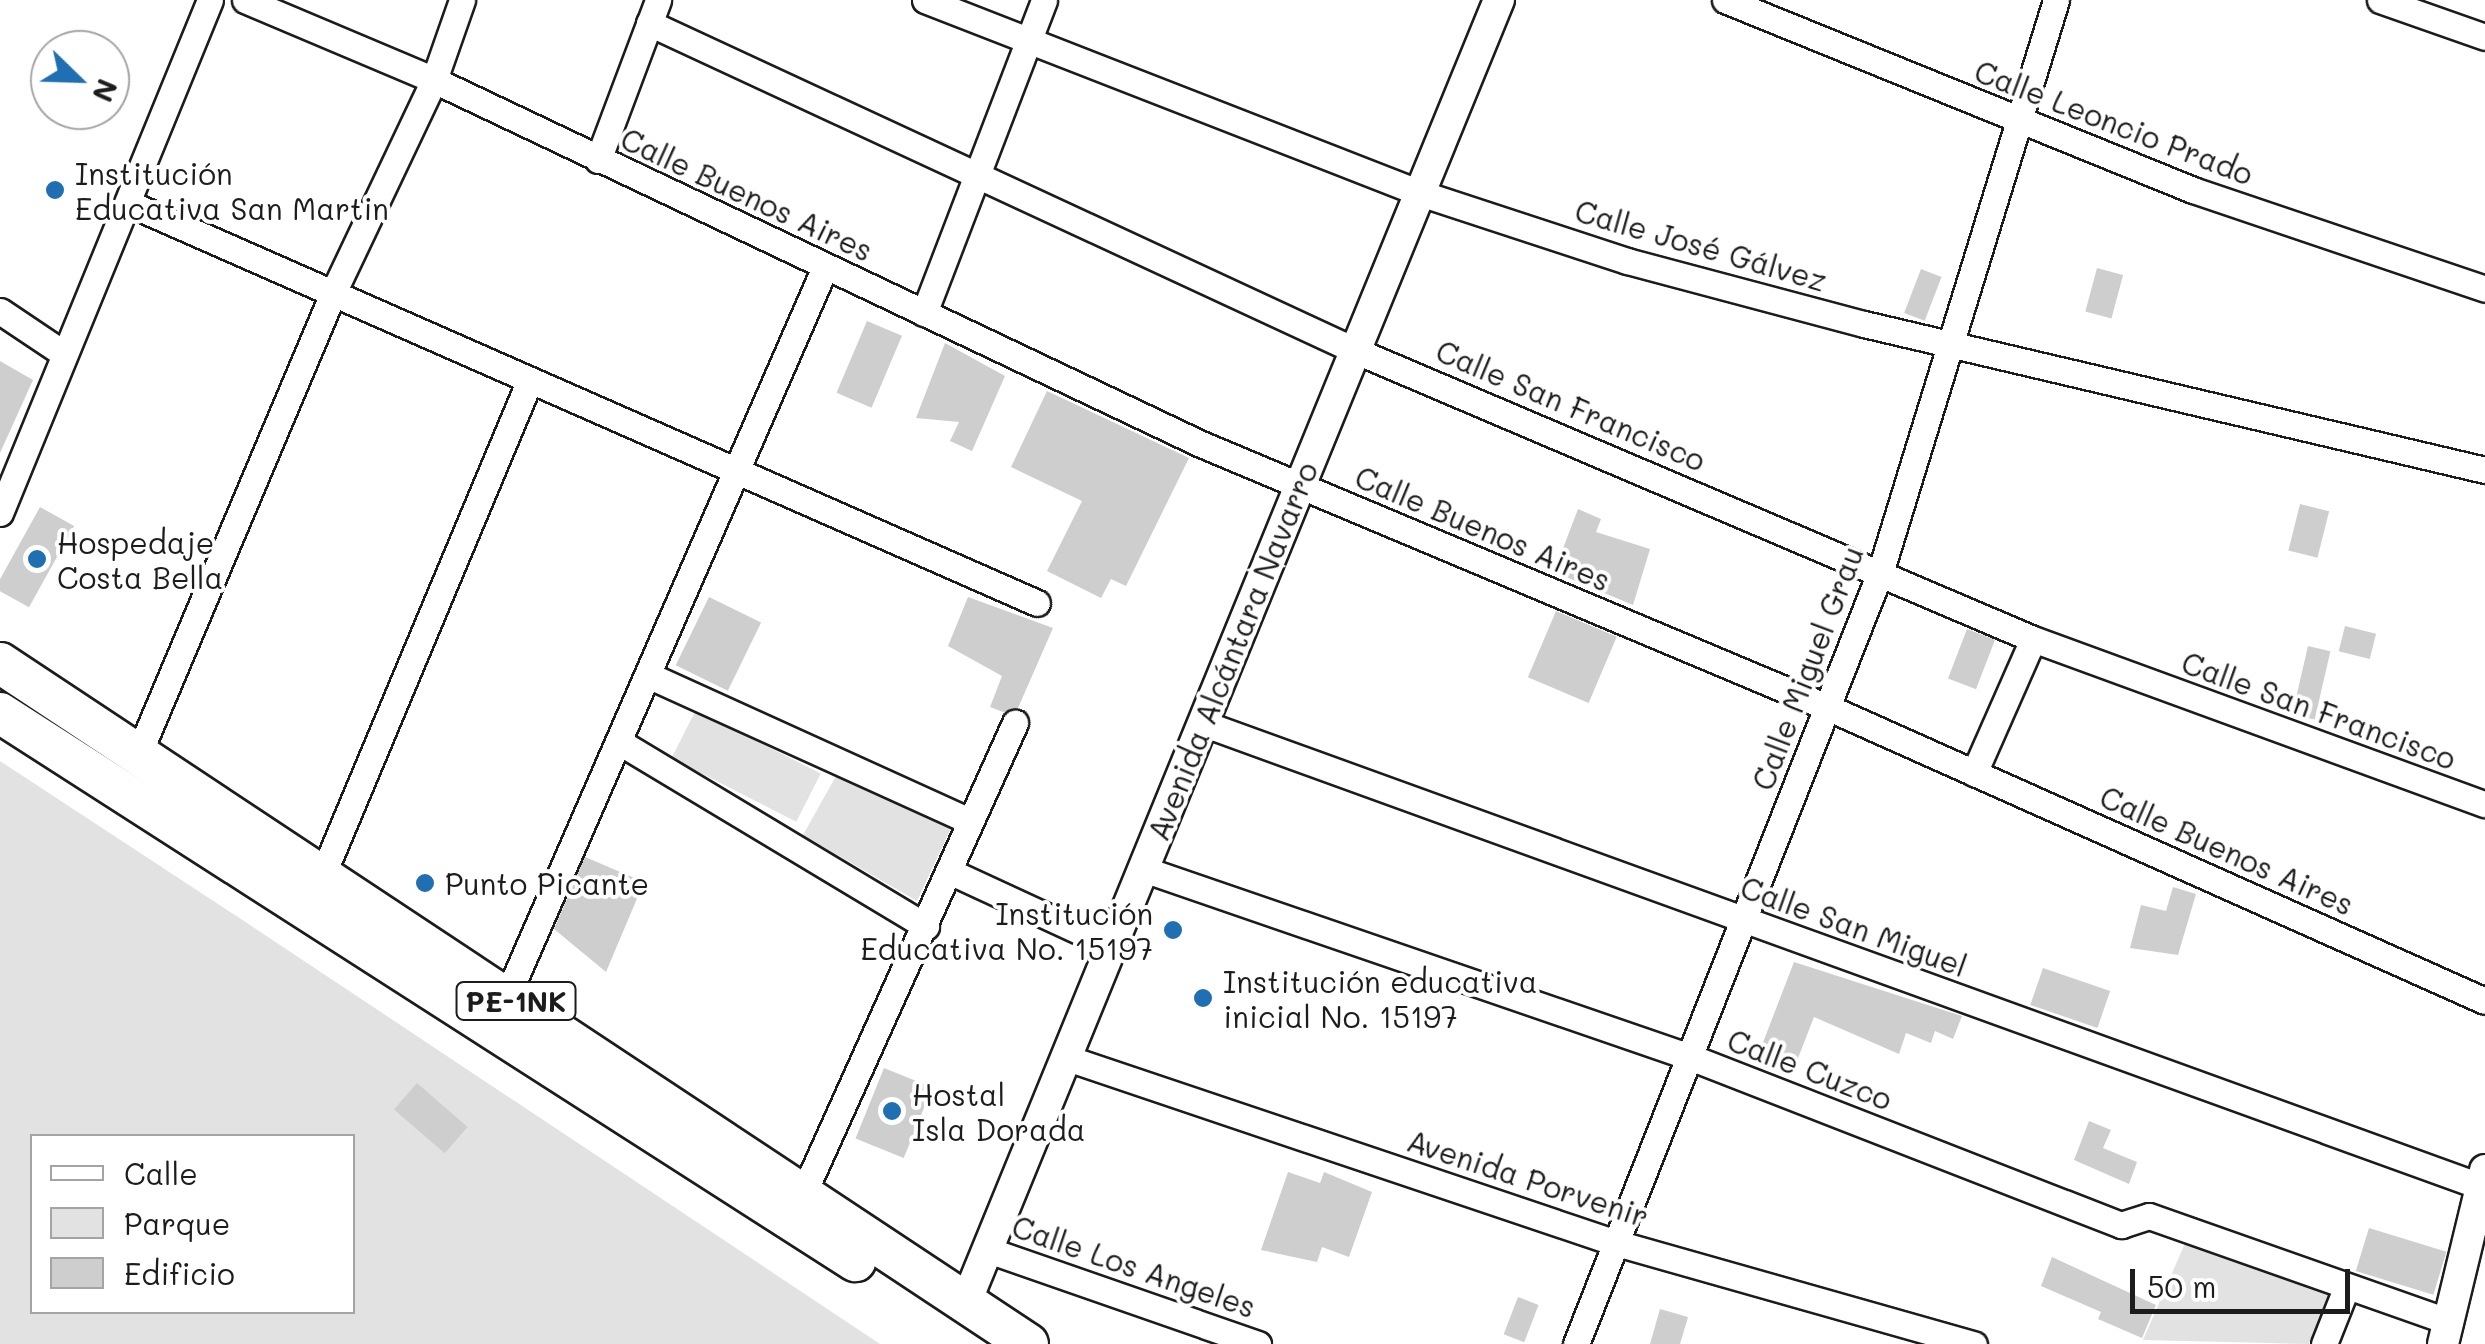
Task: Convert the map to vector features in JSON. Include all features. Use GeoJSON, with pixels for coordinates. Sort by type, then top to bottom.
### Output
{"type":"FeatureCollection","features":[{"type":"Feature","properties":{"kind":"main road","name":"PE-1NK"},"geometry":{"type":"LineString","coordinates":[[0,663],[322,876],[500,1012],[984,1344]]}},
{"type":"Feature","properties":{"kind":"main road","name":"PE-1NK"},"geometry":{"type":"LineString","coordinates":[[0,713],[803,1194],[1028,1344]]}},
{"type":"Feature","properties":{"kind":"street"},"geometry":{"type":"LineString","coordinates":[[0,513],[62,352],[210,0]]}},
{"type":"Feature","properties":{"kind":"street","name":"Calle Buenos Aires"},"geometry":{"type":"LineString","coordinates":[[245,0],[434,80],[825,268],[1300,486],[1829,708],[2485,1000]]}},
{"type":"Feature","properties":{"kind":"street"},"geometry":{"type":"LineString","coordinates":[[138,754],[332,295],[434,80],[462,0]]}},
{"type":"Feature","properties":{"kind":"street","name":"Calle José Gálvez"},"geometry":{"type":"LineString","coordinates":[[925,0],[1029,44],[1420,194],[1627,261],[1952,344],[2485,470]]}},
{"type":"Feature","properties":{"kind":"street"},"geometry":{"type":"LineString","coordinates":[[924,313],[1044,0]]}},
{"type":"Feature","properties":{"kind":"street","name":"Avenida Alcántara Navarro"},"geometry":{"type":"LineString","coordinates":[[966,1302],[1067,1058],[1109,945],[1500,0]]}},
{"type":"Feature","properties":{"kind":"street","name":"Calle Leoncio Prado"},"geometry":{"type":"LineString","coordinates":[[1725,0],[2018,122],[2485,290]]}},
{"type":"Feature","properties":{"kind":"street","name":"Calle Miguel Grau"},"geometry":{"type":"LineString","coordinates":[[1576,1344],[1881,570],[2056,0]]}},
{"type":"Feature","properties":{"kind":"street"},"geometry":{"type":"LineString","coordinates":[[2380,0],[2485,37]]}},
{"type":"Feature","properties":{"kind":"street"},"geometry":{"type":"LineString","coordinates":[[598,160],[654,11]]}},
{"type":"Feature","properties":{"kind":"street","name":"Calle San Francisco"},"geometry":{"type":"LineString","coordinates":[[654,11],[974,176],[1354,350],[1881,570],[2033,639],[2485,804]]}},
{"type":"Feature","properties":{"kind":"street"},"geometry":{"type":"LineString","coordinates":[[128,202],[529,382],[739,468],[1038,603]]}},
{"type":"Feature","properties":{"kind":"street"},"geometry":{"type":"LineString","coordinates":[[500,1012],[621,743],[825,268]]}},
{"type":"Feature","properties":{"kind":"street"},"geometry":{"type":"LineString","coordinates":[[0,311],[62,352]]}},
{"type":"Feature","properties":{"kind":"street"},"geometry":{"type":"LineString","coordinates":[[322,876],[529,382]]}},
{"type":"Feature","properties":{"kind":"street"},"geometry":{"type":"LineString","coordinates":[[1974,774],[2033,639]]}},
{"type":"Feature","properties":{"kind":"street"},"geometry":{"type":"LineString","coordinates":[[650,676],[969,821]]}},
{"type":"Feature","properties":{"kind":"street"},"geometry":{"type":"LineString","coordinates":[[803,1194],[1015,723]]}},
{"type":"Feature","properties":{"kind":"street","name":"Calle San Miguel"},"geometry":{"type":"LineString","coordinates":[[1202,724],[1744,921],[2484,1182]]}},
{"type":"Feature","properties":{"kind":"street"},"geometry":{"type":"LineString","coordinates":[[621,743],[926,926]]}},
{"type":"Feature","properties":{"kind":"street","name":"Calle Cuzco"},"geometry":{"type":"LineString","coordinates":[[1143,869],[1690,1057],[2120,1225],[2149,1216],[2347,1286],[2446,1333]]}},
{"type":"Feature","properties":{"kind":"street"},"geometry":{"type":"LineString","coordinates":[[951,872],[1109,945]]}},
{"type":"Feature","properties":{"kind":"street","name":"Avenida Porvenir"},"geometry":{"type":"LineString","coordinates":[[1067,1058],[1616,1243],[1974,1344]]}},
{"type":"Feature","properties":{"kind":"street"},"geometry":{"type":"LineString","coordinates":[[2446,1333],[2484,1182]]}},
{"type":"Feature","properties":{"kind":"street","name":"Calle Los Angeles"},"geometry":{"type":"LineString","coordinates":[[988,1250],[1258,1344]]}},
{"type":"Feature","properties":{"kind":"street"},"geometry":{"type":"LineString","coordinates":[[2324,1344],[2347,1286]]}},
{"type":"Feature","properties":{"kind":"green space"},"geometry":{"type":"Polygon","coordinates":[[[696,710],[821,774],[796,822],[671,758],[696,710]]]}},
{"type":"Feature","properties":{"kind":"green space"},"geometry":{"type":"Polygon","coordinates":[[[0,761],[247,923],[880,1344],[0,1344],[0,761]]]}},
{"type":"Feature","properties":{"kind":"green space"},"geometry":{"type":"Polygon","coordinates":[[[836,776],[951,828],[917,901],[803,835],[836,776]]]}},
{"type":"Feature","properties":{"kind":"green space"},"geometry":{"type":"Polygon","coordinates":[[[2186,1241],[2331,1293],[2309,1344],[2143,1340],[2186,1241]]]}},
{"type":"Feature","properties":{"kind":"building"},"geometry":{"type":"Polygon","coordinates":[[[2097,268],[2123,275],[2111,318],[2085,311],[2097,268]]]}},
{"type":"Feature","properties":{"kind":"building"},"geometry":{"type":"Polygon","coordinates":[[[1921,269],[1942,277],[1925,321],[1904,313],[1921,269]]]}},
{"type":"Feature","properties":{"kind":"building"},"geometry":{"type":"Polygon","coordinates":[[[867,321],[902,336],[872,408],[837,393],[867,321]]]}},
{"type":"Feature","properties":{"kind":"building"},"geometry":{"type":"Polygon","coordinates":[[[945,343],[1005,376],[972,451],[950,441],[959,422],[916,418],[945,343]]]}},
{"type":"Feature","properties":{"kind":"building"},"geometry":{"type":"Polygon","coordinates":[[[0,361],[33,380],[0,453],[0,361]]]}},
{"type":"Feature","properties":{"kind":"building"},"geometry":{"type":"Polygon","coordinates":[[[1047,391],[1189,458],[1126,586],[1111,579],[1101,598],[1047,571],[1082,501],[1011,467],[1047,391]]]}},
{"type":"Feature","properties":{"kind":"building"},"geometry":{"type":"Polygon","coordinates":[[[2300,504],[2329,511],[2317,558],[2288,551],[2300,504]]]}},
{"type":"Feature","properties":{"kind":"building","name":"Hospedaje Costa Bella"},"geometry":{"type":"Polygon","coordinates":[[[40,507],[74,526],[29,607],[0,591],[0,579],[40,507]]]}},
{"type":"Feature","properties":{"kind":"building"},"geometry":{"type":"Polygon","coordinates":[[[1578,509],[1601,519],[1596,532],[1650,549],[1633,605],[1554,572],[1578,509]]]}},
{"type":"Feature","properties":{"kind":"building"},"geometry":{"type":"Polygon","coordinates":[[[709,597],[761,622],[728,691],[676,665],[709,597]]]}},
{"type":"Feature","properties":{"kind":"building"},"geometry":{"type":"Polygon","coordinates":[[[968,597],[1053,628],[1018,708],[1003,712],[990,707],[1002,676],[948,646],[968,597]]]}},
{"type":"Feature","properties":{"kind":"building"},"geometry":{"type":"Polygon","coordinates":[[[1556,611],[1617,637],[1589,703],[1528,677],[1556,611]]]}},
{"type":"Feature","properties":{"kind":"building"},"geometry":{"type":"Polygon","coordinates":[[[2345,626],[2376,634],[2370,659],[2339,651],[2345,626]]]}},
{"type":"Feature","properties":{"kind":"building"},"geometry":{"type":"Polygon","coordinates":[[[1967,629],[1995,640],[1976,689],[1948,678],[1967,629]]]}},
{"type":"Feature","properties":{"kind":"building"},"geometry":{"type":"Polygon","coordinates":[[[2308,646],[2330,651],[2315,719],[2292,714],[2308,646]]]}},
{"type":"Feature","properties":{"kind":"building"},"geometry":{"type":"Polygon","coordinates":[[[585,857],[644,882],[606,972],[554,929],[585,857]]]}},
{"type":"Feature","properties":{"kind":"building"},"geometry":{"type":"Polygon","coordinates":[[[2173,887],[2196,894],[2178,955],[2130,948],[2141,905],[2166,911],[2173,887]]]}},
{"type":"Feature","properties":{"kind":"building"},"geometry":{"type":"Polygon","coordinates":[[[1794,962],[1962,1016],[1953,1039],[1935,1031],[1931,1043],[1906,1033],[1899,1054],[1814,1017],[1793,1071],[1757,1058],[1794,962]]]}},
{"type":"Feature","properties":{"kind":"building"},"geometry":{"type":"Polygon","coordinates":[[[2043,968],[2110,991],[2097,1028],[2030,1005],[2043,968]]]}},
{"type":"Feature","properties":{"kind":"building","name":"Hostal Isla Dorada"},"geometry":{"type":"Polygon","coordinates":[[[884,1068],[932,1087],[904,1158],[856,1138],[884,1068]]]}},
{"type":"Feature","properties":{"kind":"building"},"geometry":{"type":"Polygon","coordinates":[[[417,1083],[468,1127],[445,1153],[394,1109],[417,1083]]]}},
{"type":"Feature","properties":{"kind":"building"},"geometry":{"type":"Polygon","coordinates":[[[2089,1121],[2111,1130],[2103,1148],[2137,1162],[2129,1184],[2074,1160],[2089,1121]]]}},
{"type":"Feature","properties":{"kind":"building"},"geometry":{"type":"Polygon","coordinates":[[[1288,1172],[1320,1183],[1324,1172],[1372,1192],[1349,1257],[1322,1247],[1317,1262],[1261,1250],[1288,1172]]]}},
{"type":"Feature","properties":{"kind":"building"},"geometry":{"type":"Polygon","coordinates":[[[2369,1228],[2446,1252],[2433,1295],[2356,1271],[2369,1228]]]}},
{"type":"Feature","properties":{"kind":"building"},"geometry":{"type":"Polygon","coordinates":[[[2052,1257],[2156,1305],[2142,1338],[2098,1319],[2101,1312],[2041,1286],[2052,1257]]]}},
{"type":"Feature","properties":{"kind":"building"},"geometry":{"type":"Polygon","coordinates":[[[1518,1297],[1539,1305],[1524,1342],[1504,1334],[1518,1297]]]}},
{"type":"Feature","properties":{"kind":"building"},"geometry":{"type":"Polygon","coordinates":[[[1660,1309],[1688,1317],[1680,1344],[1650,1344],[1660,1309]]]}},
{"type":"Feature","properties":{"kind":"place","name":"Institución Educativa San Martin"},"geometry":{"type":"Point","coordinates":[55,190]}},
{"type":"Feature","properties":{"kind":"place","name":"Hospedaje Costa Bella"},"geometry":{"type":"Point","coordinates":[37,559]}},
{"type":"Feature","properties":{"kind":"place","name":"Punto Picante"},"geometry":{"type":"Point","coordinates":[425,883]}},
{"type":"Feature","properties":{"kind":"place","name":"Institución Educativa No. 15197"},"geometry":{"type":"Point","coordinates":[1173,930]}},
{"type":"Feature","properties":{"kind":"place","name":"Institución educativa inicial No. 15197"},"geometry":{"type":"Point","coordinates":[1203,998]}},
{"type":"Feature","properties":{"kind":"place","name":"Hostal Isla Dorada"},"geometry":{"type":"Point","coordinates":[892,1111]}}]}
